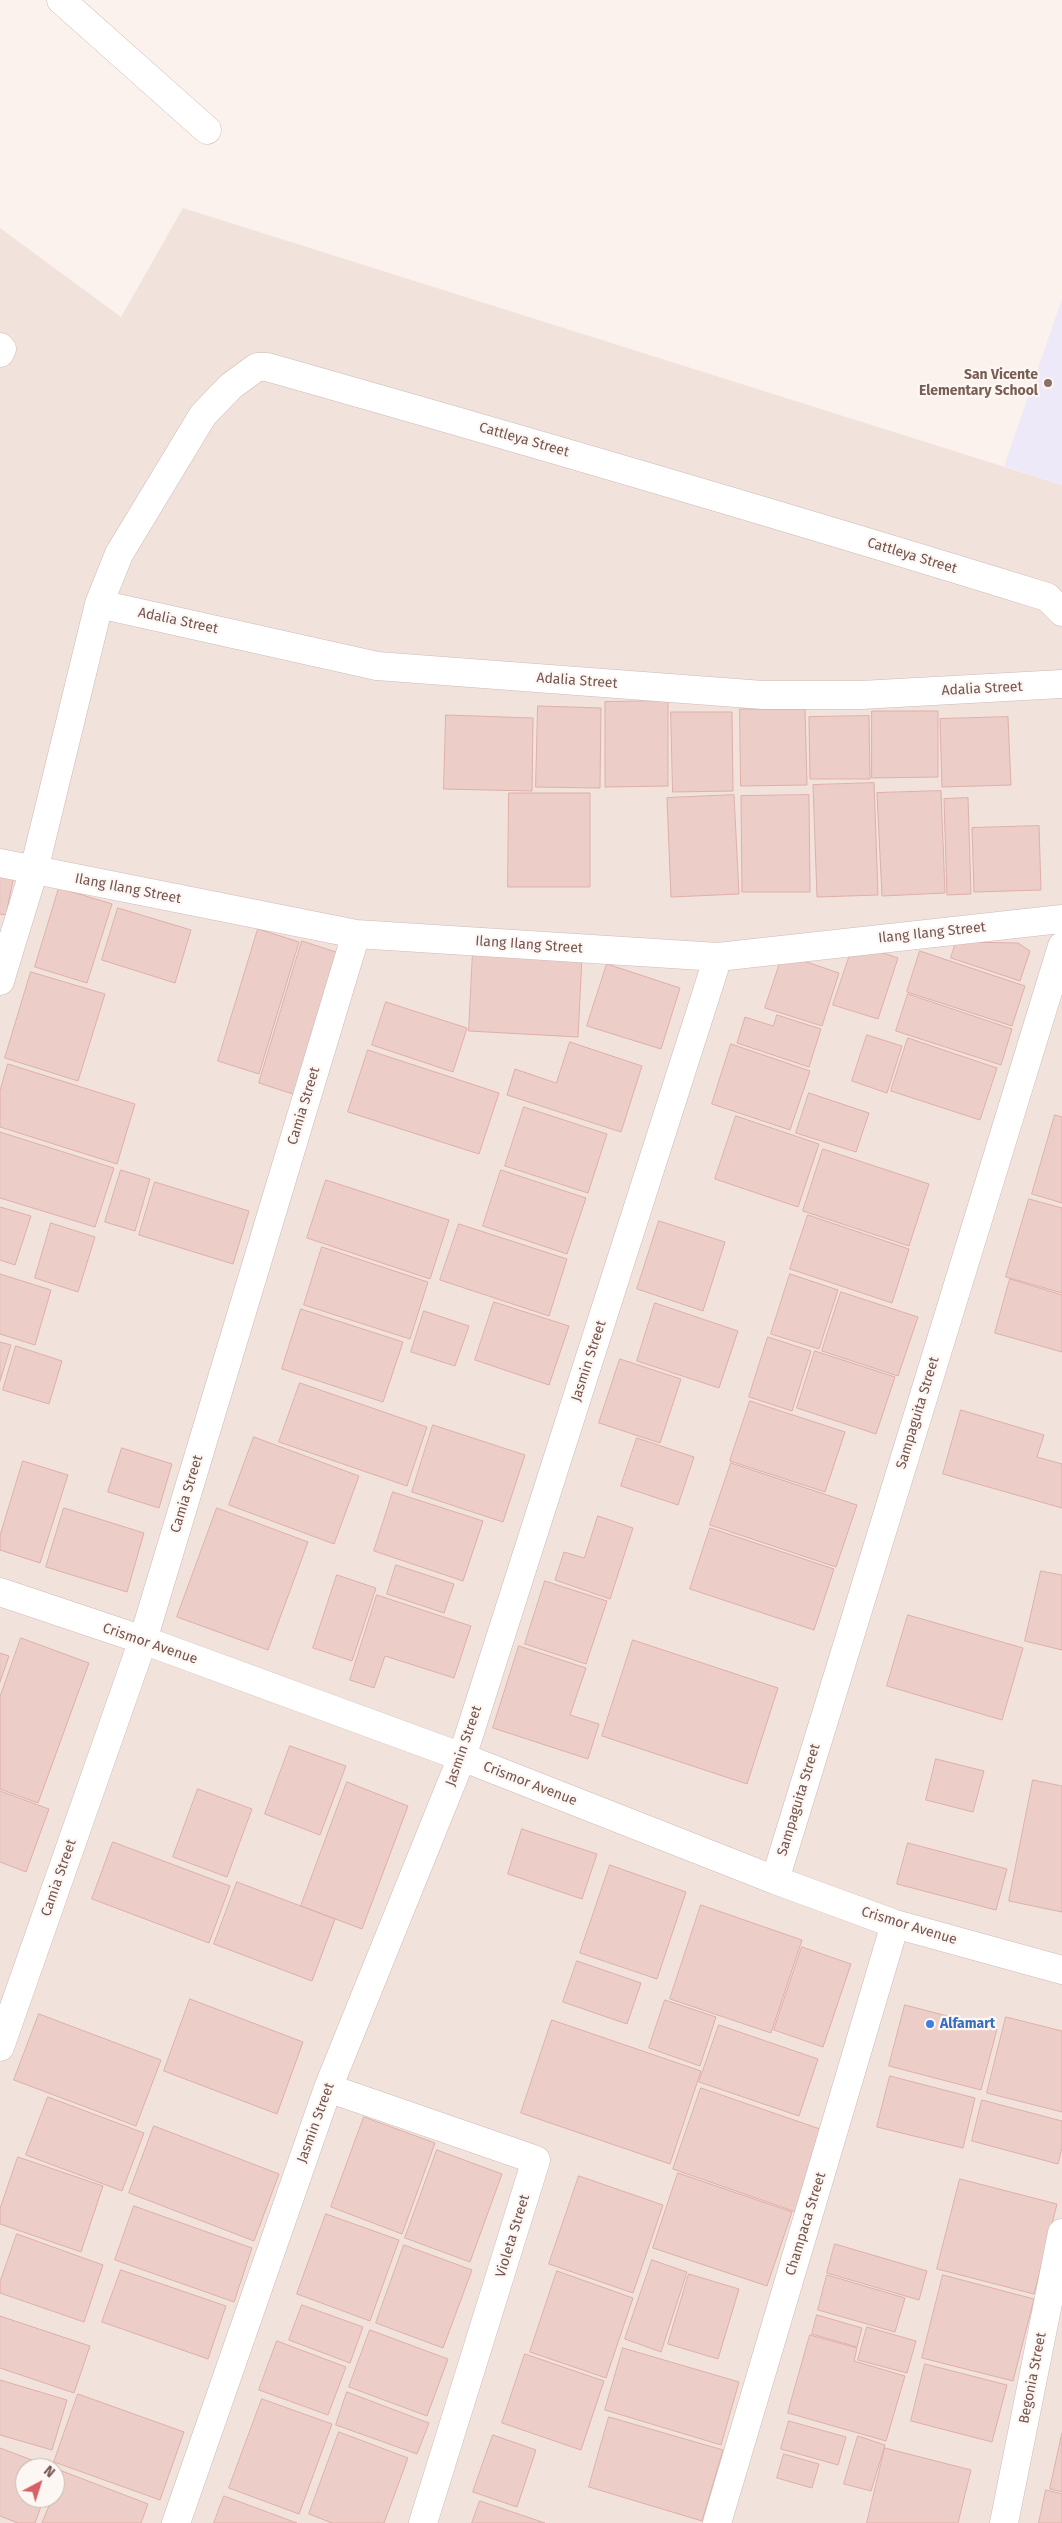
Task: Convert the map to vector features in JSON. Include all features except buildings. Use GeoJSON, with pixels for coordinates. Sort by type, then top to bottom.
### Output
{"type":"FeatureCollection","features":[{"type":"Feature","properties":{"kind":"street"},"geometry":{"type":"LineString","coordinates":[[61,0],[207,130]]}},
{"type":"Feature","properties":{"kind":"street"},"geometry":{"type":"LineString","coordinates":[[0,348],[2,349],[0,353]]}},
{"type":"Feature","properties":{"kind":"street","name":"Cattleya Street"},"geometry":{"type":"LineString","coordinates":[[0,980],[34,870],[99,604],[127,540],[203,415],[231,386],[258,367],[267,367],[599,462],[860,540],[1047,597],[1062,612]]}},
{"type":"Feature","properties":{"kind":"street","name":"Adalia Street"},"geometry":{"type":"LineString","coordinates":[[99,604],[377,666],[763,695],[861,695],[1062,684]]}},
{"type":"Feature","properties":{"kind":"street","name":"Ilang Ilang Street"},"geometry":{"type":"LineString","coordinates":[[0,863],[356,934],[718,956],[1062,919]]}},
{"type":"Feature","properties":{"kind":"street","name":"Camia Street"},"geometry":{"type":"LineString","coordinates":[[0,2047],[143,1640],[356,934]]}},
{"type":"Feature","properties":{"kind":"street","name":"Sampaguita Street"},"geometry":{"type":"LineString","coordinates":[[775,1880],[1062,946]]}},
{"type":"Feature","properties":{"kind":"street","name":"Jasmin Street"},"geometry":{"type":"LineString","coordinates":[[176,2523],[328,2088],[462,1757],[718,956]]}},
{"type":"Feature","properties":{"kind":"street","name":"Crismor Avenue"},"geometry":{"type":"LineString","coordinates":[[0,1592],[143,1640],[462,1757],[775,1880],[895,1924],[1062,1970]]}},
{"type":"Feature","properties":{"kind":"street","name":"Champaca Street"},"geometry":{"type":"LineString","coordinates":[[717,2523],[895,1924]]}},
{"type":"Feature","properties":{"kind":"street","name":"Violeta Street"},"geometry":{"type":"LineString","coordinates":[[328,2088],[536,2160],[423,2523]]}},
{"type":"Feature","properties":{"kind":"street","name":"Begonia Street"},"geometry":{"type":"LineString","coordinates":[[1004,2523],[1062,2233]]}},
{"type":"Feature","properties":{"kind":"shaded area"},"geometry":{"type":"Polygon","coordinates":[[[183,208],[1062,485],[1062,2523],[0,2523],[0,228],[121,317],[183,208]]]}},
{"type":"Feature","properties":{"kind":"shaded area","name":"San Vicente Elementary School"},"geometry":{"type":"Polygon","coordinates":[[[1062,299],[1062,485],[1004,466],[1062,299]]]}},
{"type":"Feature","properties":{"kind":"place","name":"San Vicente Elementary School"},"geometry":{"type":"Point","coordinates":[1048,383]}},
{"type":"Feature","properties":{"kind":"place","name":"Alfamart"},"geometry":{"type":"Point","coordinates":[930,2024]}}]}
